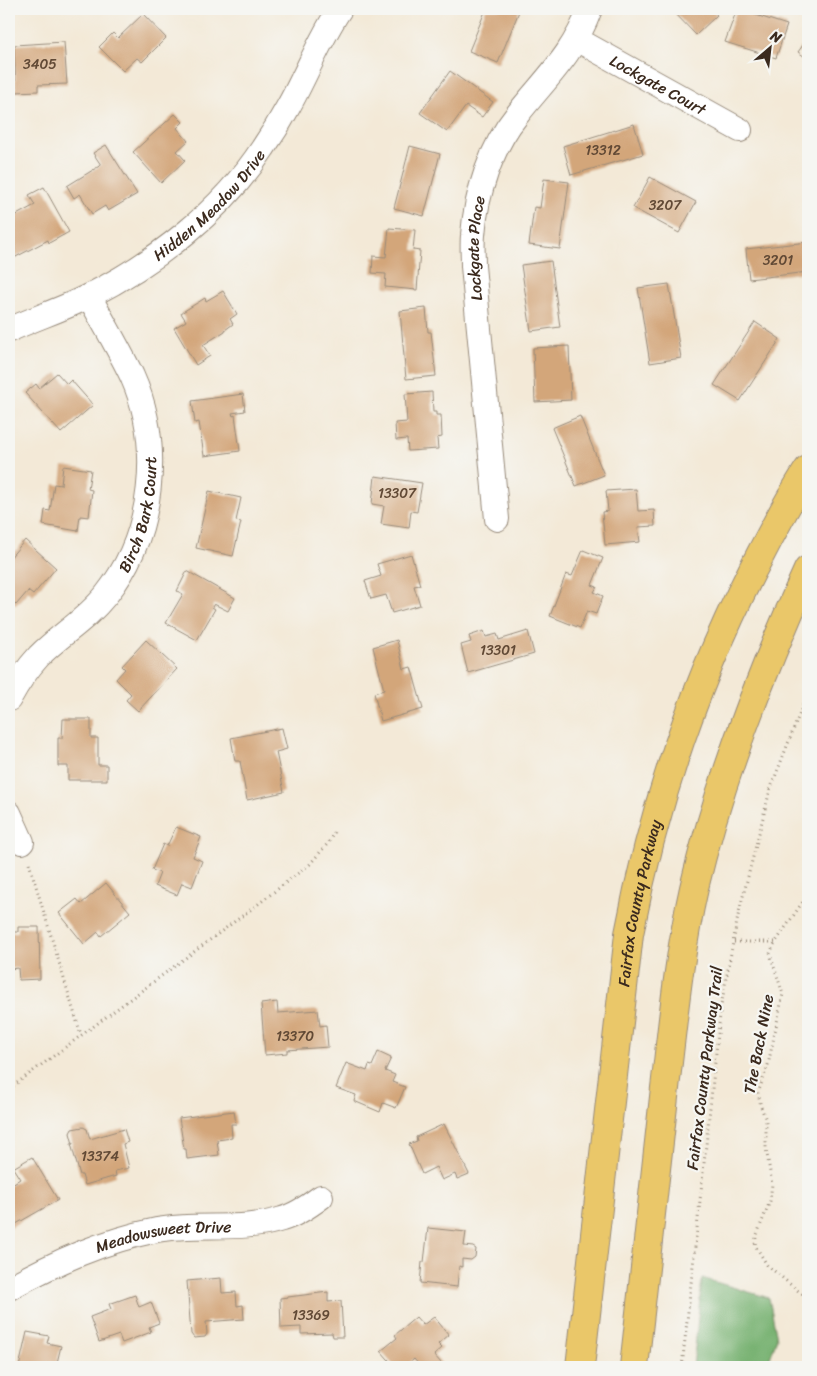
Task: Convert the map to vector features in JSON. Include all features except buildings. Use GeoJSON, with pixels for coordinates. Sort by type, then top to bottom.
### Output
{"type":"FeatureCollection","features":[{"type":"Feature","properties":{"kind":"highway","name":"Fairfax County Parkway"},"geometry":{"type":"LineString","coordinates":[[580,1367],[629,934],[638,886],[663,790],[699,688],[731,612],[772,531],[808,470]]}},
{"type":"Feature","properties":{"kind":"highway"},"geometry":{"type":"LineString","coordinates":[[634,1367],[680,960],[694,889],[730,760],[778,635],[808,570]]}},
{"type":"Feature","properties":{"kind":"street","name":"Hidden Meadow Drive"},"geometry":{"type":"LineString","coordinates":[[9,330],[89,296],[140,266],[194,226],[232,188],[262,150],[288,108],[318,47],[340,9]]}},
{"type":"Feature","properties":{"kind":"street","name":"Lockgate Place"},"geometry":{"type":"LineString","coordinates":[[497,519],[473,266],[473,236],[478,204],[487,172],[499,143],[516,116],[560,65],[576,40],[590,9]]}},
{"type":"Feature","properties":{"kind":"street","name":"Lockgate Court"},"geometry":{"type":"LineString","coordinates":[[576,40],[740,130]]}},
{"type":"Feature","properties":{"kind":"street","name":"Birch Bark Court"},"geometry":{"type":"LineString","coordinates":[[9,699],[20,679],[40,656],[82,621],[106,594],[123,569],[146,509],[150,477],[149,443],[143,409],[132,377],[89,296]]}},
{"type":"Feature","properties":{"kind":"street"},"geometry":{"type":"LineString","coordinates":[[9,813],[22,842]]}},
{"type":"Feature","properties":{"kind":"street","name":"Meadowsweet Drive"},"geometry":{"type":"LineString","coordinates":[[9,1288],[76,1254],[130,1236],[188,1226],[258,1225],[283,1219],[306,1208],[321,1197]]}},
{"type":"Feature","properties":{"kind":"path","name":"Fairfax County Parkway Trail"},"geometry":{"type":"LineString","coordinates":[[682,1367],[721,1006],[770,790],[808,692]]}},
{"type":"Feature","properties":{"kind":"path"},"geometry":{"type":"LineString","coordinates":[[9,1089],[310,864],[329,842],[334,832]]}},
{"type":"Feature","properties":{"kind":"path"},"geometry":{"type":"LineString","coordinates":[[22,842],[82,1035]]}},
{"type":"Feature","properties":{"kind":"path","name":"The Back Nine"},"geometry":{"type":"LineString","coordinates":[[808,894],[770,954],[783,994],[768,1065],[758,1094],[766,1120],[766,1148],[772,1184],[770,1201],[755,1245],[767,1265],[808,1299]]}},
{"type":"Feature","properties":{"kind":"path"},"geometry":{"type":"LineString","coordinates":[[734,942],[776,942]]}},
{"type":"Feature","properties":{"kind":"green space"},"geometry":{"type":"Polygon","coordinates":[[[702,1278],[769,1298],[777,1338],[767,1367],[693,1367],[702,1278]]]}}]}
